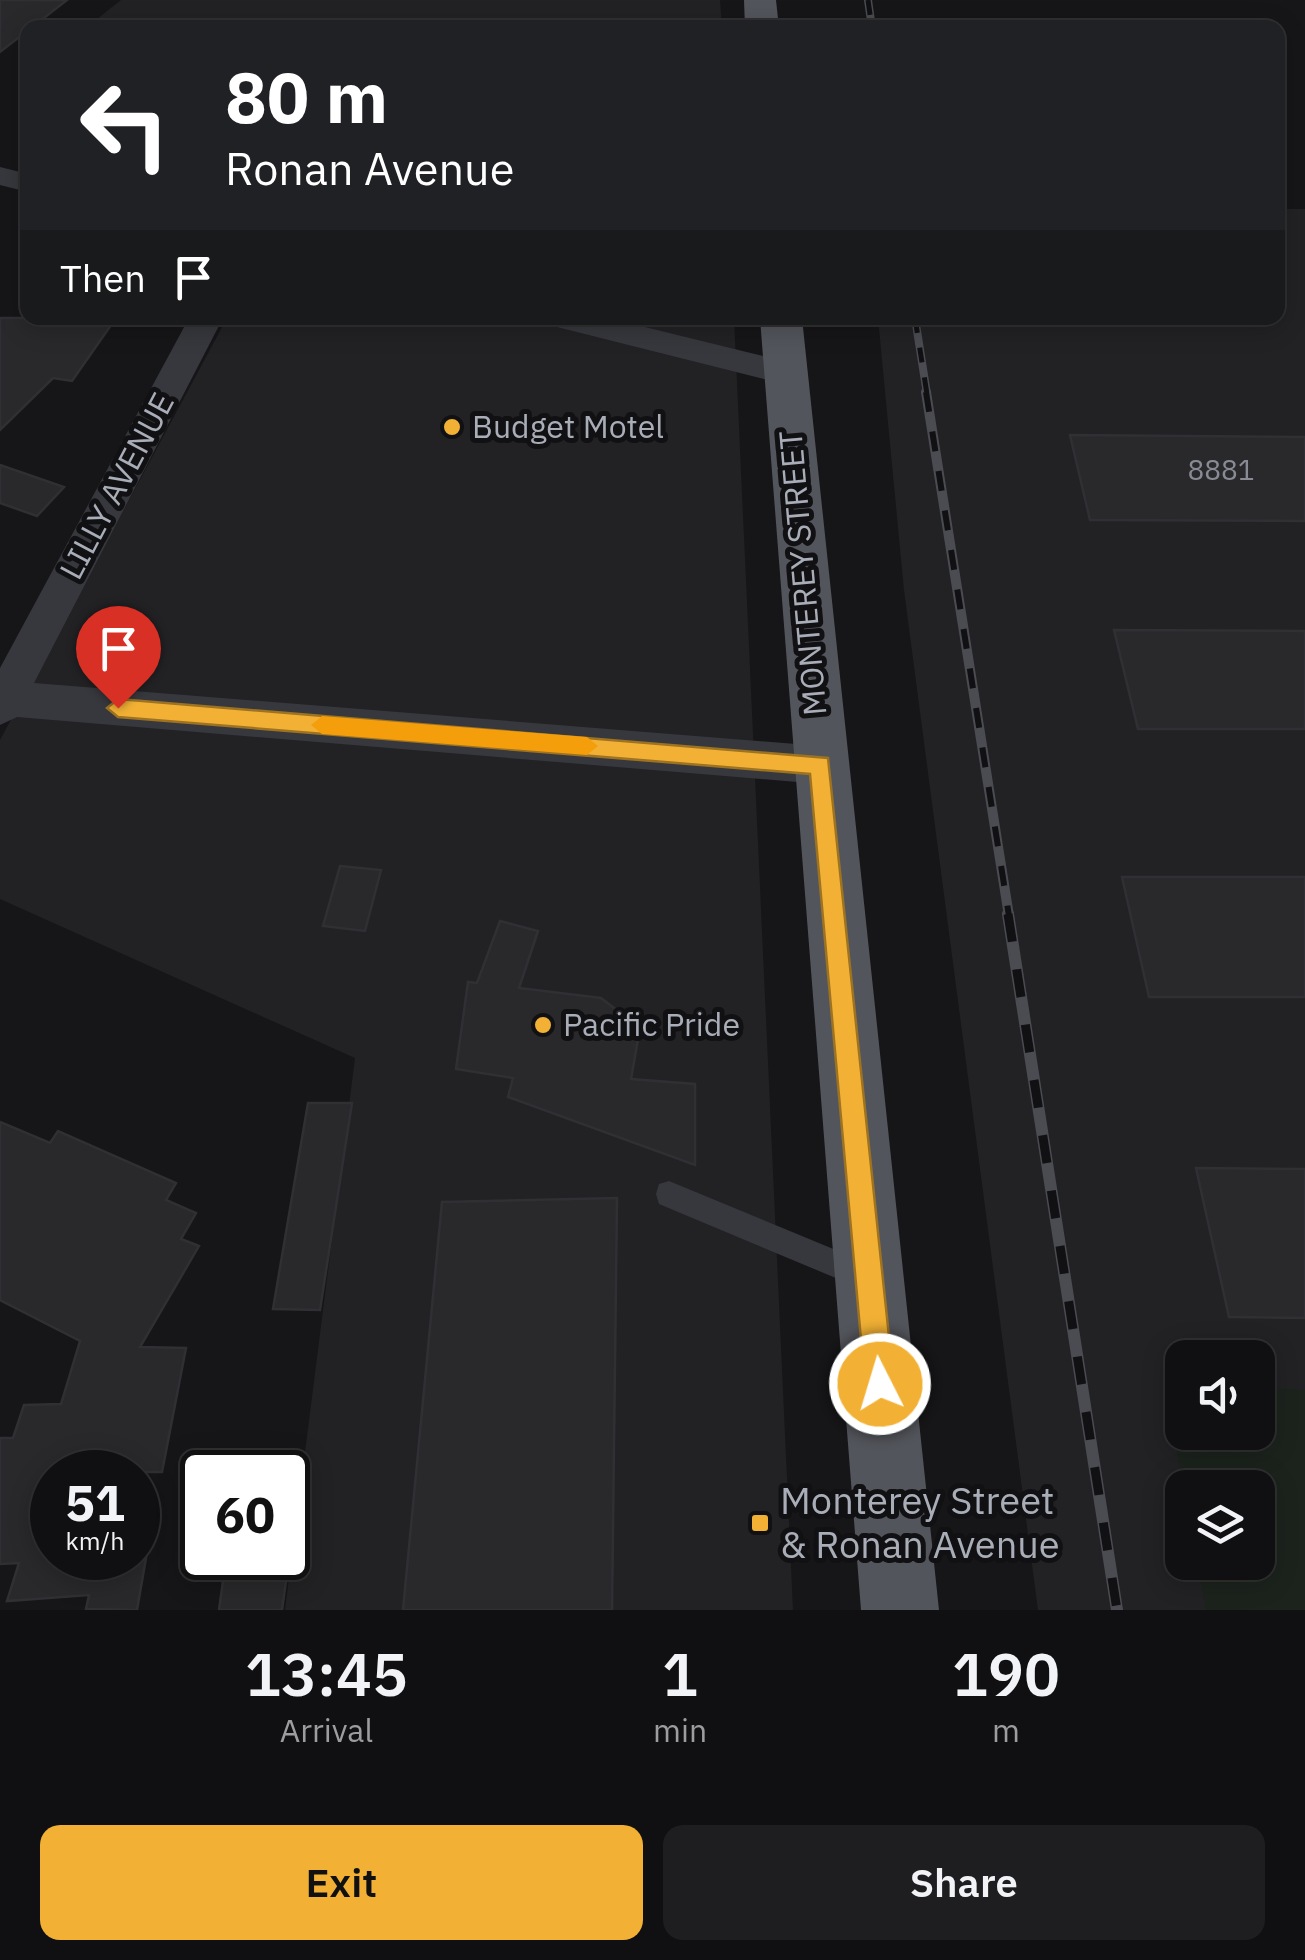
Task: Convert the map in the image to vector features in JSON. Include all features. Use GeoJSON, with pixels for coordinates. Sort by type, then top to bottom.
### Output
{"type":"FeatureCollection","features":[{"type":"Feature","properties":{"kind":"main road","name":"MONTEREY STREET"},"geometry":{"type":"LineString","coordinates":[[782,345],[900,1610]]}},
{"type":"Feature","properties":{"kind":"street","name":"LILLY AVENUE"},"geometry":{"type":"LineString","coordinates":[[1,702],[202,325]]}},
{"type":"Feature","properties":{"kind":"street"},"geometry":{"type":"LineString","coordinates":[[621,325],[782,345]]}},
{"type":"Feature","properties":{"kind":"street"},"geometry":{"type":"LineString","coordinates":[[1,702],[820,765]]}},
{"type":"Feature","properties":{"kind":"lane"},"geometry":{"type":"LineString","coordinates":[[669,1194],[870,1278]]}},
{"type":"Feature","properties":{"kind":"shaded area"},"geometry":{"type":"Polygon","coordinates":[[[121,0],[720,0],[721,20],[96,20],[121,0]]]}},
{"type":"Feature","properties":{"kind":"shaded area"},"geometry":{"type":"Polygon","coordinates":[[[1285,209],[1305,209],[1305,1610],[1038,1610],[904,590],[879,325],[1285,325],[1285,209]]]}},
{"type":"Feature","properties":{"kind":"shaded area"},"geometry":{"type":"Polygon","coordinates":[[[223,325],[734,325],[793,1610],[285,1610],[289,1580],[310,1580],[310,1450],[305,1450],[355,1058],[0,899],[0,740],[223,325]]]}},
{"type":"Feature","properties":{"kind":"shaded area"},"geometry":{"type":"Polygon","coordinates":[[[1275,1389],[1305,1390],[1305,1610],[1206,1610],[1200,1580],[1275,1580],[1275,1470],[1180,1470],[1176,1450],[1275,1450],[1275,1389]]]}},
{"type":"Feature","properties":{"kind":"building"},"geometry":{"type":"Polygon","coordinates":[[[0,0],[67,0],[41,20],[20,20],[20,36],[0,52],[0,0]]]}},
{"type":"Feature","properties":{"kind":"building"},"geometry":{"type":"Polygon","coordinates":[[[0,318],[20,318],[20,325],[111,325],[72,381],[53,378],[0,430],[0,318]]]}},
{"type":"Feature","properties":{"kind":"building"},"geometry":{"type":"Polygon","coordinates":[[[1070,435],[1305,437],[1305,521],[1090,520],[1070,435]]]}},
{"type":"Feature","properties":{"kind":"building"},"geometry":{"type":"Polygon","coordinates":[[[0,465],[64,487],[37,516],[0,503],[0,465]]]}},
{"type":"Feature","properties":{"kind":"building"},"geometry":{"type":"Polygon","coordinates":[[[1114,630],[1305,631],[1305,729],[1138,729],[1114,630]]]}},
{"type":"Feature","properties":{"kind":"building"},"geometry":{"type":"Polygon","coordinates":[[[340,866],[381,870],[365,931],[323,926],[340,866]]]}},
{"type":"Feature","properties":{"kind":"building"},"geometry":{"type":"Polygon","coordinates":[[[1122,877],[1305,877],[1305,997],[1149,997],[1122,877]]]}},
{"type":"Feature","properties":{"kind":"building"},"geometry":{"type":"Polygon","coordinates":[[[500,921],[538,931],[519,988],[601,998],[640,1028],[631,1079],[695,1084],[695,1165],[508,1097],[513,1078],[456,1069],[468,982],[477,983],[500,921]]]}},
{"type":"Feature","properties":{"kind":"building"},"geometry":{"type":"Polygon","coordinates":[[[308,1103],[352,1103],[320,1310],[273,1309],[308,1103]]]}},
{"type":"Feature","properties":{"kind":"building"},"geometry":{"type":"Polygon","coordinates":[[[0,1122],[50,1143],[58,1131],[176,1183],[166,1200],[196,1213],[181,1239],[199,1246],[140,1347],[186,1348],[162,1472],[160,1450],[30,1450],[30,1580],[142,1580],[137,1610],[86,1609],[89,1595],[7,1601],[19,1563],[0,1564],[0,1438],[13,1438],[24,1405],[61,1404],[80,1341],[0,1300],[0,1122]]]}},
{"type":"Feature","properties":{"kind":"building"},"geometry":{"type":"Polygon","coordinates":[[[1196,1168],[1305,1169],[1305,1318],[1229,1317],[1196,1168]]]}},
{"type":"Feature","properties":{"kind":"building"},"geometry":{"type":"Polygon","coordinates":[[[617,1198],[612,1610],[403,1610],[442,1202],[617,1198]]]}},
{"type":"Feature","properties":{"kind":"building"},"geometry":{"type":"Polygon","coordinates":[[[223,1580],[286,1580],[282,1610],[219,1610],[223,1580]]]}},
{"type":"Feature","properties":{"kind":"railway"},"geometry":{"type":"LineString","coordinates":[[868,0],[871,20]]}},
{"type":"Feature","properties":{"kind":"railway"},"geometry":{"type":"LineString","coordinates":[[916,325],[927,394]]}},
{"type":"Feature","properties":{"kind":"railway"},"geometry":{"type":"LineString","coordinates":[[926,392],[1009,916]]}},
{"type":"Feature","properties":{"kind":"railway"},"geometry":{"type":"LineString","coordinates":[[1008,914],[1117,1610]]}},
{"type":"Feature","properties":{"kind":"slow traffic"},"geometry":{"type":"LineString","coordinates":[[322,725],[587,746]]}},
{"type":"Feature","properties":{"kind":"place","name":"Budget Motel"},"geometry":{"type":"Point","coordinates":[452,427]}},
{"type":"Feature","properties":{"kind":"place","name":"Pacific Pride"},"geometry":{"type":"Point","coordinates":[543,1025]}},
{"type":"Feature","properties":{"kind":"place","name":"Monterey Street & Ronan Avenue"},"geometry":{"type":"Point","coordinates":[760,1523]}},
{"type":"Feature","properties":{"kind":"route"},"geometry":{"type":"LineString","coordinates":[[118,708],[820,765],[880,1384]]}}]}
